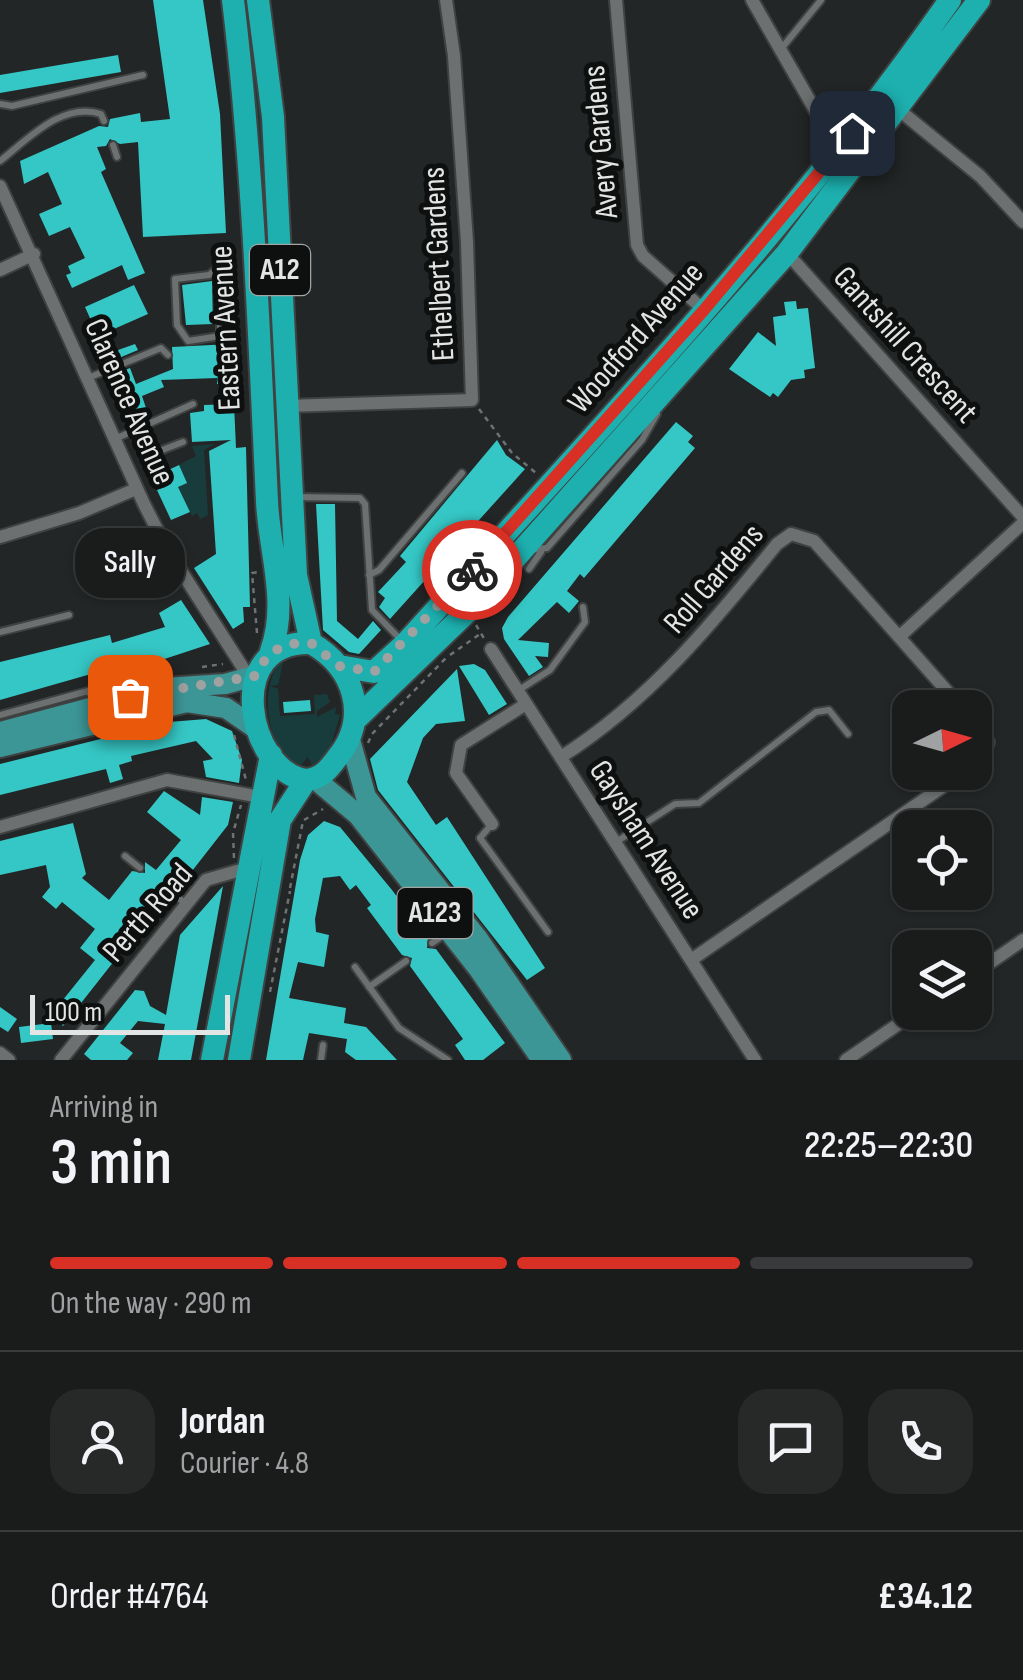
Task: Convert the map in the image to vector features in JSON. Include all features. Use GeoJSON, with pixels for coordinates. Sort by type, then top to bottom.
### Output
{"type":"FeatureCollection","features":[{"type":"Feature","properties":{"kind":"highway","name":"Eastern Avenue"},"geometry":{"type":"LineString","coordinates":[[233,0],[249,134],[267,507],[278,592],[264,645]]}},
{"type":"Feature","properties":{"kind":"highway","name":"Eastern Avenue"},"geometry":{"type":"LineString","coordinates":[[258,0],[272,117],[296,575],[311,643]]}},
{"type":"Feature","properties":{"kind":"highway","name":"Woodford Avenue"},"geometry":{"type":"LineString","coordinates":[[339,666],[374,672],[405,644],[704,310],[838,150],[950,0]]}},
{"type":"Feature","properties":{"kind":"highway","name":"Woodford Avenue"},"geometry":{"type":"LineString","coordinates":[[357,738],[468,611],[532,556],[680,374],[787,253],[979,0]]}},
{"type":"Feature","properties":{"kind":"highway"},"geometry":{"type":"LineString","coordinates":[[240,1060],[280,820],[310,780],[357,738],[355,696],[339,666],[311,643],[264,645]]}},
{"type":"Feature","properties":{"kind":"highway","name":"A12"},"geometry":{"type":"LineString","coordinates":[[252,679],[264,645]]}},
{"type":"Feature","properties":{"kind":"highway"},"geometry":{"type":"LineString","coordinates":[[212,1060],[251,796],[271,755],[258,730],[252,679]]}},
{"type":"Feature","properties":{"kind":"highway","name":"A123"},"geometry":{"type":"LineString","coordinates":[[271,755],[283,770],[310,780]]}},
{"type":"Feature","properties":{"kind":"main road"},"geometry":{"type":"LineString","coordinates":[[0,747],[164,688],[252,679]]}},
{"type":"Feature","properties":{"kind":"main road"},"geometry":{"type":"LineString","coordinates":[[0,732],[98,714],[202,702],[226,708],[258,730]]}},
{"type":"Feature","properties":{"kind":"main road","name":"A123"},"geometry":{"type":"LineString","coordinates":[[357,738],[366,796],[478,939],[561,1060]]}},
{"type":"Feature","properties":{"kind":"main road","name":"A123"},"geometry":{"type":"LineString","coordinates":[[310,780],[358,815],[441,937],[542,1060]]}},
{"type":"Feature","properties":{"kind":"street","name":"Ethelbert Gardens"},"geometry":{"type":"LineString","coordinates":[[287,406],[472,400],[464,204],[446,0]]}},
{"type":"Feature","properties":{"kind":"street","name":"Avery Gardens"},"geometry":{"type":"LineString","coordinates":[[616,0],[638,245],[704,310]]}},
{"type":"Feature","properties":{"kind":"street"},"geometry":{"type":"LineString","coordinates":[[752,0],[838,150]]}},
{"type":"Feature","properties":{"kind":"street"},"geometry":{"type":"LineString","coordinates":[[899,110],[980,176],[1023,222]]}},
{"type":"Feature","properties":{"kind":"street","name":"Clarence Avenue"},"geometry":{"type":"LineString","coordinates":[[0,186],[34,254],[136,488],[211,618],[252,679]]}},
{"type":"Feature","properties":{"kind":"street","name":"Gantshill Crescent"},"geometry":{"type":"LineString","coordinates":[[787,253],[1023,520]]}},
{"type":"Feature","properties":{"kind":"street"},"geometry":{"type":"LineString","coordinates":[[0,270],[34,254]]}},
{"type":"Feature","properties":{"kind":"street"},"geometry":{"type":"LineString","coordinates":[[0,537],[79,513],[136,488]]}},
{"type":"Feature","properties":{"kind":"street"},"geometry":{"type":"LineString","coordinates":[[899,637],[1023,520]]}},
{"type":"Feature","properties":{"kind":"street","name":"Roll Gardens"},"geometry":{"type":"LineString","coordinates":[[560,757],[606,727],[664,676],[777,544],[791,534],[806,535],[814,542],[946,690]]}},
{"type":"Feature","properties":{"kind":"street","name":"Gaysham Avenue"},"geometry":{"type":"LineString","coordinates":[[491,649],[755,1060]]}},
{"type":"Feature","properties":{"kind":"street"},"geometry":{"type":"LineString","coordinates":[[492,824],[456,773],[461,745],[526,704]]}},
{"type":"Feature","properties":{"kind":"street"},"geometry":{"type":"LineString","coordinates":[[0,827],[166,780],[251,796]]}},
{"type":"Feature","properties":{"kind":"street"},"geometry":{"type":"LineString","coordinates":[[691,960],[938,790]]}},
{"type":"Feature","properties":{"kind":"street","name":"Perth Road"},"geometry":{"type":"LineString","coordinates":[[69,1057],[115,1004],[206,880],[241,861]]}},
{"type":"Feature","properties":{"kind":"street"},"geometry":{"type":"LineString","coordinates":[[992,961],[1023,940]]}},
{"type":"Feature","properties":{"kind":"street"},"geometry":{"type":"LineString","coordinates":[[846,1060],[892,1028]]}},
{"type":"Feature","properties":{"kind":"street"},"geometry":{"type":"LineString","coordinates":[[0,1053],[9,1060]]}},
{"type":"Feature","properties":{"kind":"lane"},"geometry":{"type":"LineString","coordinates":[[780,50],[821,0]]}},
{"type":"Feature","properties":{"kind":"lane"},"geometry":{"type":"LineString","coordinates":[[0,104],[12,106],[144,75]]}},
{"type":"Feature","properties":{"kind":"lane"},"geometry":{"type":"LineString","coordinates":[[0,161],[60,116],[88,109],[102,114],[104,121]]}},
{"type":"Feature","properties":{"kind":"lane"},"geometry":{"type":"LineString","coordinates":[[113,145],[117,157]]}},
{"type":"Feature","properties":{"kind":"lane"},"geometry":{"type":"LineString","coordinates":[[220,267],[220,336],[188,342],[178,325],[174,279],[209,275],[230,258]]}},
{"type":"Feature","properties":{"kind":"lane"},"geometry":{"type":"LineString","coordinates":[[87,379],[161,348],[168,355]]}},
{"type":"Feature","properties":{"kind":"lane"},"geometry":{"type":"LineString","coordinates":[[112,440],[193,404]]}},
{"type":"Feature","properties":{"kind":"lane"},"geometry":{"type":"LineString","coordinates":[[142,427],[156,452],[183,442]]}},
{"type":"Feature","properties":{"kind":"lane"},"geometry":{"type":"LineString","coordinates":[[369,575],[379,570],[462,474]]}},
{"type":"Feature","properties":{"kind":"lane"},"geometry":{"type":"LineString","coordinates":[[294,497],[346,494],[365,504],[372,610],[405,644]]}},
{"type":"Feature","properties":{"kind":"lane"},"geometry":{"type":"LineString","coordinates":[[518,691],[561,658],[585,622],[583,607]]}},
{"type":"Feature","properties":{"kind":"lane"},"geometry":{"type":"LineString","coordinates":[[0,632],[69,615]]}},
{"type":"Feature","properties":{"kind":"lane"},"geometry":{"type":"LineString","coordinates":[[0,715],[88,691],[98,714]]}},
{"type":"Feature","properties":{"kind":"lane"},"geometry":{"type":"LineString","coordinates":[[615,843],[675,804],[699,803],[816,712],[829,710],[848,734]]}},
{"type":"Feature","properties":{"kind":"lane"},"geometry":{"type":"LineString","coordinates":[[492,824],[480,838],[548,932]]}},
{"type":"Feature","properties":{"kind":"lane"},"geometry":{"type":"LineString","coordinates":[[124,856],[140,868]]}},
{"type":"Feature","properties":{"kind":"lane"},"geometry":{"type":"LineString","coordinates":[[172,893],[186,904]]}},
{"type":"Feature","properties":{"kind":"lane"},"geometry":{"type":"LineString","coordinates":[[370,987],[406,961]]}},
{"type":"Feature","properties":{"kind":"lane"},"geometry":{"type":"LineString","coordinates":[[355,967],[399,1028],[448,1060]]}},
{"type":"Feature","properties":{"kind":"lane"},"geometry":{"type":"LineString","coordinates":[[320,1060],[323,1045]]}},
{"type":"Feature","properties":{"kind":"path"},"geometry":{"type":"LineString","coordinates":[[472,400],[512,454],[550,485]]}},
{"type":"Feature","properties":{"kind":"path"},"geometry":{"type":"LineString","coordinates":[[261,572],[252,572],[264,645]]}},
{"type":"Feature","properties":{"kind":"path"},"geometry":{"type":"LineString","coordinates":[[468,611],[491,649]]}},
{"type":"Feature","properties":{"kind":"path"},"geometry":{"type":"LineString","coordinates":[[357,738],[372,734],[446,654],[481,633]]}},
{"type":"Feature","properties":{"kind":"path"},"geometry":{"type":"LineString","coordinates":[[231,730],[246,766],[251,796],[241,861]]}},
{"type":"Feature","properties":{"kind":"path"},"geometry":{"type":"LineString","coordinates":[[284,879],[290,890],[303,821],[327,803]]}},
{"type":"Feature","properties":{"kind":"shaded area"},"geometry":{"type":"Polygon","coordinates":[[[246,0],[251,0],[266,116],[271,226],[261,226],[246,0]]]}},
{"type":"Feature","properties":{"kind":"shaded area"},"geometry":{"type":"Polygon","coordinates":[[[215,444],[204,450],[208,515],[200,519],[197,513],[192,516],[178,487],[179,465],[196,456],[192,446],[215,444]]]}},
{"type":"Feature","properties":{"kind":"shaded area"},"geometry":{"type":"Polygon","coordinates":[[[283,662],[278,685],[270,686],[276,667],[283,662]]]}},
{"type":"Feature","properties":{"kind":"shaded area"},"geometry":{"type":"Polygon","coordinates":[[[270,686],[278,689],[280,716],[315,714],[314,695],[327,694],[330,702],[317,711],[317,717],[336,707],[335,714],[340,715],[330,749],[312,766],[308,757],[300,766],[280,748],[270,723],[270,686]]]}},
{"type":"Feature","properties":{"kind":"building"},"geometry":{"type":"Polygon","coordinates":[[[153,0],[203,0],[220,114],[226,233],[143,237],[138,142],[120,144],[110,139],[106,146],[97,147],[106,169],[101,172],[145,273],[128,280],[122,265],[72,288],[66,275],[71,273],[68,266],[85,258],[70,227],[49,236],[39,214],[62,204],[48,172],[24,184],[20,161],[99,126],[108,127],[110,119],[140,113],[141,122],[170,119],[153,0]]]}},
{"type":"Feature","properties":{"kind":"building"},"geometry":{"type":"Polygon","coordinates":[[[118,55],[121,72],[0,93],[0,75],[118,55]]]}},
{"type":"Feature","properties":{"kind":"building"},"geometry":{"type":"Polygon","coordinates":[[[212,281],[213,324],[186,325],[182,285],[212,281]]]}},
{"type":"Feature","properties":{"kind":"building"},"geometry":{"type":"Polygon","coordinates":[[[134,285],[148,314],[98,336],[85,307],[134,285]]]}},
{"type":"Feature","properties":{"kind":"building"},"geometry":{"type":"Polygon","coordinates":[[[796,301],[797,309],[808,308],[815,368],[804,370],[805,378],[791,380],[778,397],[773,393],[770,397],[729,369],[758,332],[776,346],[773,317],[786,315],[784,302],[796,301]]]}},
{"type":"Feature","properties":{"kind":"building"},"geometry":{"type":"Polygon","coordinates":[[[135,344],[138,350],[107,363],[104,355],[135,344]]]}},
{"type":"Feature","properties":{"kind":"building"},"geometry":{"type":"Polygon","coordinates":[[[231,344],[233,383],[217,384],[217,378],[161,380],[164,387],[142,396],[146,408],[129,415],[113,375],[130,368],[136,384],[173,369],[172,347],[231,344]]]}},
{"type":"Feature","properties":{"kind":"building"},"geometry":{"type":"Polygon","coordinates":[[[234,404],[236,448],[246,447],[250,607],[243,607],[244,622],[233,629],[194,568],[216,554],[209,451],[231,440],[192,442],[190,413],[204,411],[204,405],[234,404]]]}},
{"type":"Feature","properties":{"kind":"building"},"geometry":{"type":"Polygon","coordinates":[[[676,422],[693,436],[688,442],[695,448],[584,578],[580,574],[567,591],[579,601],[569,613],[557,602],[518,640],[549,643],[548,657],[535,656],[543,667],[529,676],[504,639],[502,628],[508,617],[676,422]]]}},
{"type":"Feature","properties":{"kind":"building"},"geometry":{"type":"Polygon","coordinates":[[[497,440],[506,455],[525,469],[390,619],[379,607],[385,598],[378,592],[406,562],[400,556],[497,440]]]}},
{"type":"Feature","properties":{"kind":"building"},"geometry":{"type":"Polygon","coordinates":[[[179,465],[187,483],[178,487],[190,512],[171,520],[157,490],[165,487],[160,474],[179,465]]]}},
{"type":"Feature","properties":{"kind":"building"},"geometry":{"type":"Polygon","coordinates":[[[316,504],[335,504],[337,621],[358,639],[373,621],[381,630],[359,654],[349,652],[323,630],[316,504]]]}},
{"type":"Feature","properties":{"kind":"building"},"geometry":{"type":"Polygon","coordinates":[[[181,600],[210,644],[128,671],[126,664],[0,700],[0,662],[110,635],[112,643],[165,627],[159,613],[181,600]]]}},
{"type":"Feature","properties":{"kind":"building"},"geometry":{"type":"Polygon","coordinates":[[[474,664],[485,670],[507,704],[489,715],[459,666],[474,664]]]}},
{"type":"Feature","properties":{"kind":"building"},"geometry":{"type":"Polygon","coordinates":[[[457,669],[465,721],[436,724],[423,738],[407,782],[436,825],[447,817],[545,968],[527,980],[378,790],[370,759],[457,669]]]}},
{"type":"Feature","properties":{"kind":"building"},"geometry":{"type":"Polygon","coordinates":[[[310,700],[311,711],[284,713],[283,702],[310,700]]]}},
{"type":"Feature","properties":{"kind":"building"},"geometry":{"type":"Polygon","coordinates":[[[206,719],[232,731],[242,760],[239,783],[206,777],[203,761],[213,759],[196,741],[131,756],[132,761],[119,765],[123,779],[110,783],[106,769],[0,795],[0,764],[169,722],[206,719]]]}},
{"type":"Feature","properties":{"kind":"building"},"geometry":{"type":"Polygon","coordinates":[[[164,791],[200,815],[202,797],[233,802],[228,825],[185,880],[177,888],[167,888],[165,895],[172,901],[154,923],[148,918],[63,1026],[50,1016],[95,960],[80,948],[95,929],[62,902],[56,909],[42,897],[50,887],[46,865],[0,875],[0,841],[73,823],[86,874],[82,878],[109,900],[132,871],[145,873],[145,862],[156,870],[181,840],[147,812],[164,791]]]}},
{"type":"Feature","properties":{"kind":"building"},"geometry":{"type":"Polygon","coordinates":[[[324,821],[340,827],[392,890],[428,938],[427,948],[436,949],[505,1043],[483,1060],[465,1060],[455,1045],[463,1039],[410,966],[412,958],[402,955],[367,908],[371,905],[356,885],[350,890],[340,876],[323,878],[315,919],[316,932],[329,935],[324,967],[298,962],[289,998],[346,1008],[344,1023],[366,1027],[397,1060],[356,1060],[345,1052],[347,1039],[309,1033],[303,1060],[266,1060],[300,860],[308,835],[324,821]]]}},
{"type":"Feature","properties":{"kind":"building"},"geometry":{"type":"Polygon","coordinates":[[[223,886],[191,1060],[158,1060],[165,1024],[138,1021],[120,1043],[133,1053],[127,1060],[91,1060],[84,1054],[135,990],[144,991],[150,1006],[166,1015],[180,935],[223,886]]]}},
{"type":"Feature","properties":{"kind":"building"},"geometry":{"type":"Polygon","coordinates":[[[0,1007],[17,1019],[8,1032],[0,1027],[0,1007]]]}},
{"type":"Feature","properties":{"kind":"building"},"geometry":{"type":"Polygon","coordinates":[[[51,1023],[53,1039],[21,1043],[19,1027],[51,1023]]]}},
{"type":"Feature","properties":{"kind":"way so far"},"geometry":{"type":"LineString","coordinates":[[130,697],[186,684],[215,685],[255,676],[272,651],[290,644],[311,643],[339,666],[367,674],[374,672],[472,570]]}},
{"type":"Feature","properties":{"kind":"place","name":"Sally"},"geometry":{"type":"Point","coordinates":[130,697]}},
{"type":"Feature","properties":{"kind":"route"},"geometry":{"type":"LineString","coordinates":[[472,570],[704,310],[852,133]]}}]}
